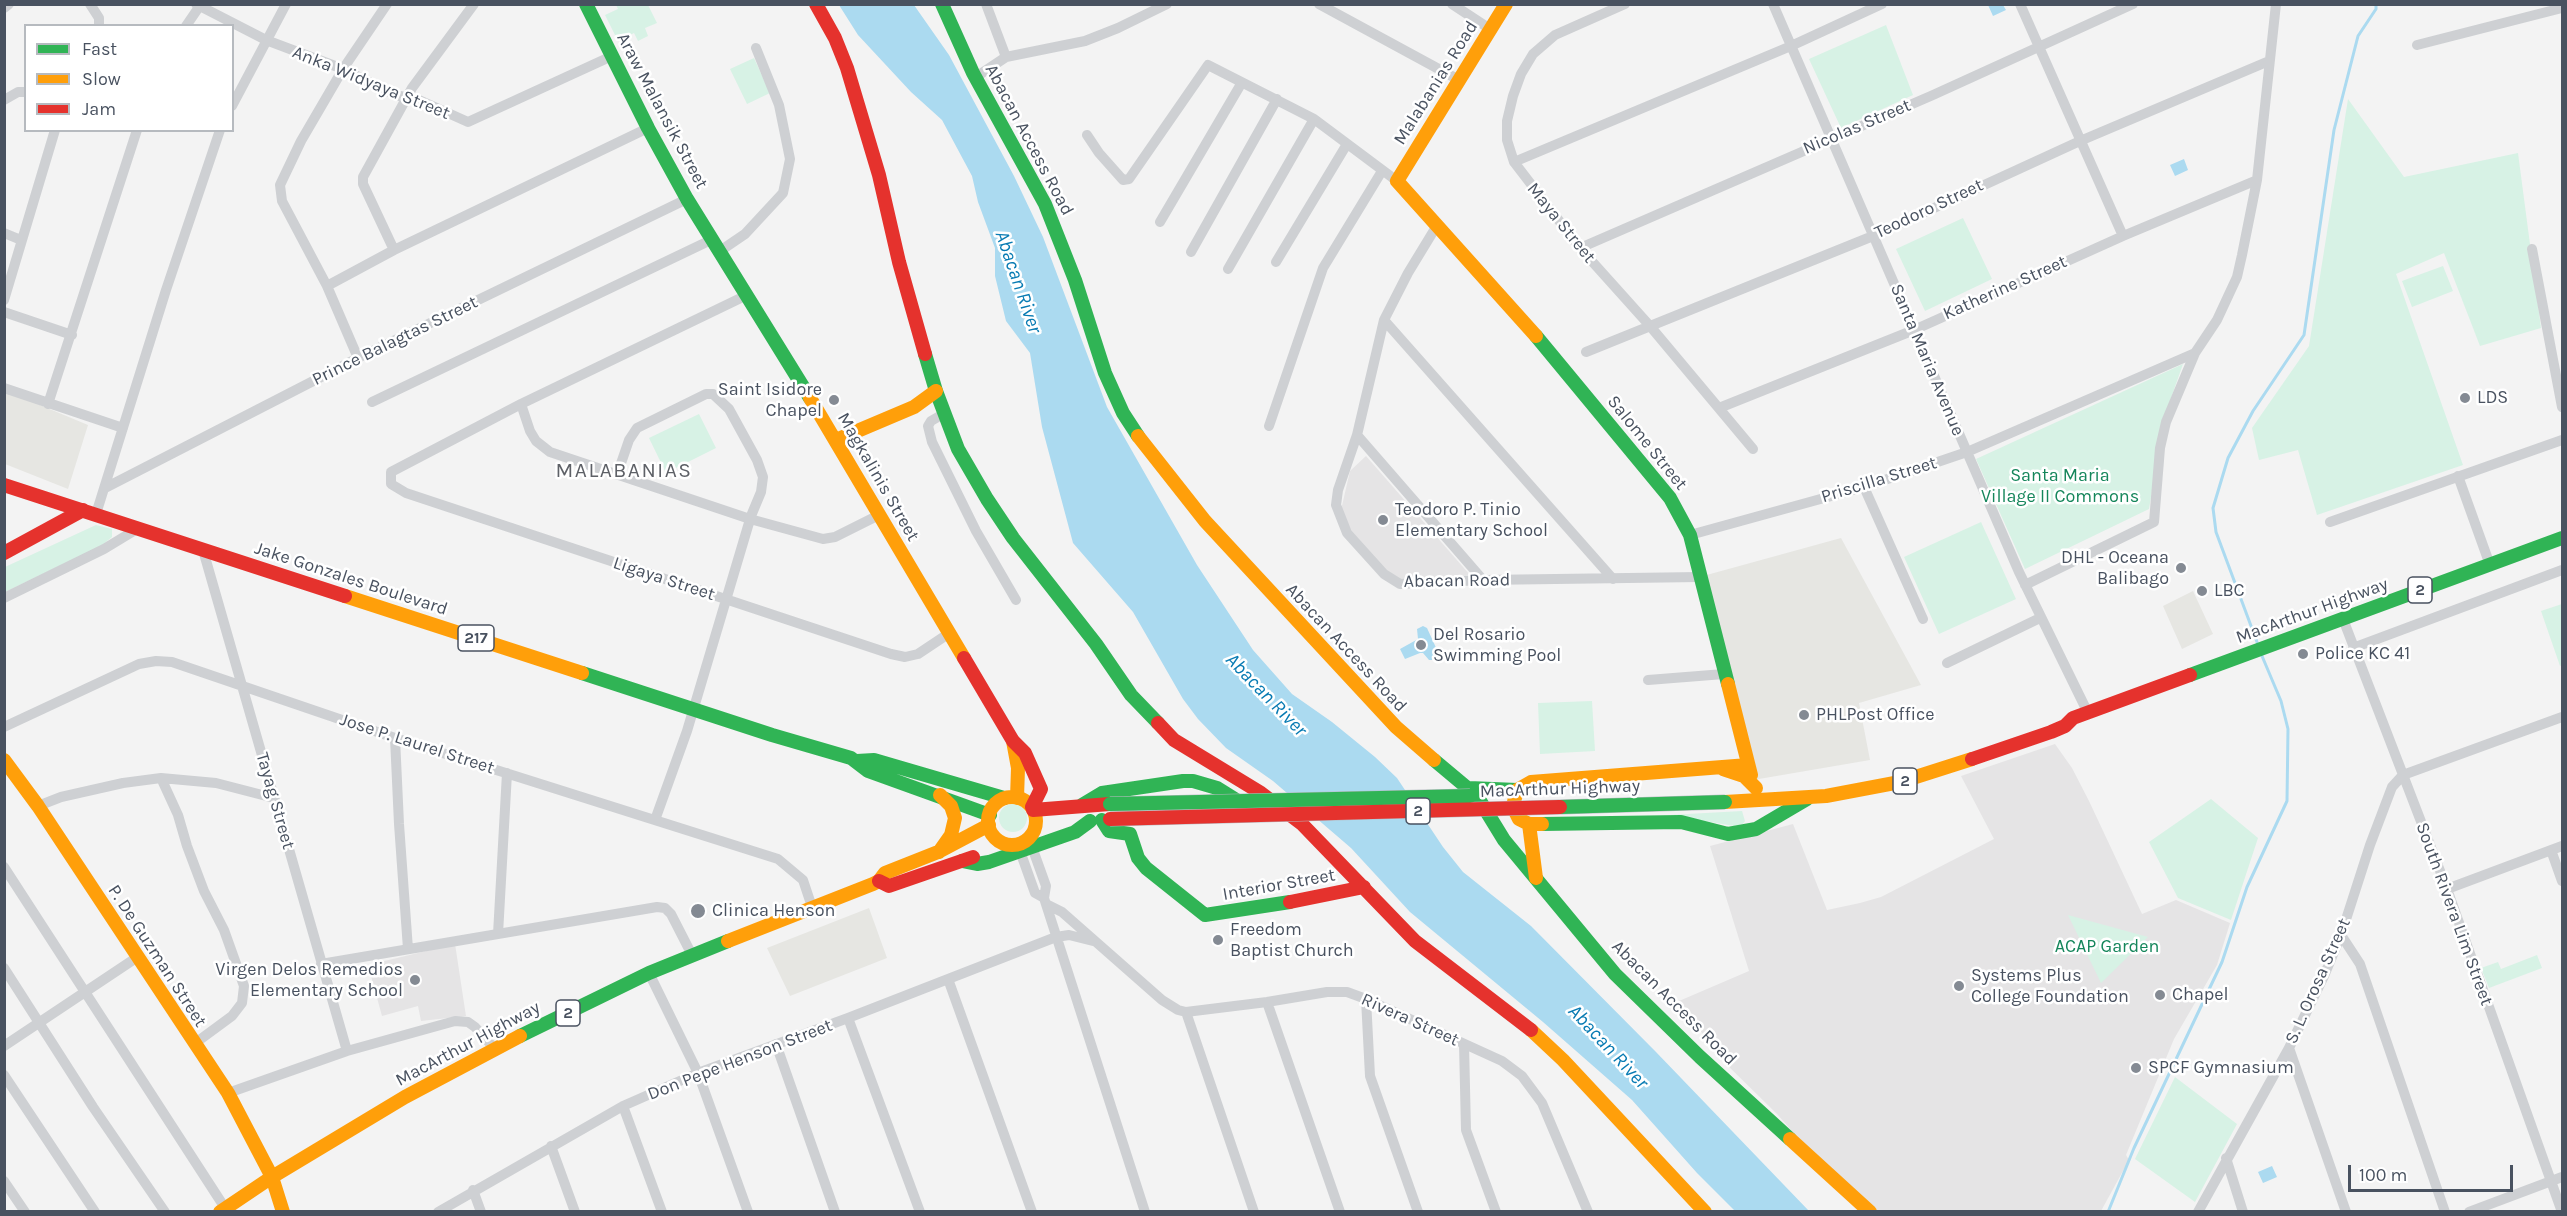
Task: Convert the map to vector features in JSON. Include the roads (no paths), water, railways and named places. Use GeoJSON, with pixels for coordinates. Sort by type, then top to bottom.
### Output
{"type":"FeatureCollection","features":[{"type":"Feature","properties":{"kind":"main road","name":"Araw Malansik Street"},"geometry":{"type":"LineString","coordinates":[[586,4],[648,128],[687,199],[714,241]]}},
{"type":"Feature","properties":{"kind":"main road"},"geometry":{"type":"LineString","coordinates":[[816,4],[835,38],[847,68],[879,175],[899,262],[936,391],[958,449],[987,499],[1046,582],[1109,661],[1131,695],[1174,740],[1261,793],[1302,824],[1421,946],[1543,1041],[1705,1212]]}},
{"type":"Feature","properties":{"kind":"main road","name":"Abacan Access Road"},"geometry":{"type":"LineString","coordinates":[[942,4],[976,77],[1045,204],[1075,280],[1105,373],[1134,432],[1212,529],[1345,673],[1396,727],[1469,788],[1483,804],[1496,829],[1615,974],[1700,1057],[1870,1212]]}},
{"type":"Feature","properties":{"kind":"main road","name":"Malabanias Road"},"geometry":{"type":"LineString","coordinates":[[1397,181],[1506,4]]}},
{"type":"Feature","properties":{"kind":"main road","name":"Salome Street"},"geometry":{"type":"LineString","coordinates":[[1397,181],[1547,349],[1670,498],[1690,535],[1724,674],[1756,788]]}},
{"type":"Feature","properties":{"kind":"main road","name":"Magkalinis Street"},"geometry":{"type":"LineString","coordinates":[[714,241],[836,440],[1013,741],[1026,753],[1041,789],[1032,808]]}},
{"type":"Feature","properties":{"kind":"main road"},"geometry":{"type":"LineString","coordinates":[[836,440],[888,419],[914,406],[936,391]]}},
{"type":"Feature","properties":{"kind":"main road","name":"Jake Gonzales Boulevard"},"geometry":{"type":"LineString","coordinates":[[4,485],[857,761],[874,760],[1011,798]]}},
{"type":"Feature","properties":{"kind":"main road"},"geometry":{"type":"LineString","coordinates":[[4,553],[90,512]]}},
{"type":"Feature","properties":{"kind":"main road","name":"MacArthur Highway"},"geometry":{"type":"LineString","coordinates":[[1032,808],[1110,804],[1808,798],[1864,789],[1933,772],[2051,732],[2065,726],[2073,718],[2562,538]]}},
{"type":"Feature","properties":{"kind":"main road","name":"MacArthur Highway"},"geometry":{"type":"LineString","coordinates":[[1035,829],[1101,820],[1730,798],[1756,788],[1830,784],[1898,773],[2063,716],[2073,718]]}},
{"type":"Feature","properties":{"kind":"main road","name":"Magkalinis Street"},"geometry":{"type":"LineString","coordinates":[[1011,798],[1018,768],[1013,741]]}},
{"type":"Feature","properties":{"kind":"main road","name":"P. De Guzman Street"},"geometry":{"type":"LineString","coordinates":[[4,760],[38,806],[136,958],[228,1094],[272,1177],[284,1212]]}},
{"type":"Feature","properties":{"kind":"main road","name":"Jake Gonzales Boulevard"},"geometry":{"type":"LineString","coordinates":[[857,761],[868,771],[940,795],[989,820]]}},
{"type":"Feature","properties":{"kind":"main road"},"geometry":{"type":"LineString","coordinates":[[1748,765],[1525,783],[1517,790],[1514,802],[1516,815],[1529,824],[1681,822],[1723,834],[1756,829],[1808,798]]}},
{"type":"Feature","properties":{"kind":"main road"},"geometry":{"type":"LineString","coordinates":[[1722,768],[1744,776],[1756,788]]}},
{"type":"Feature","properties":{"kind":"main road"},"geometry":{"type":"LineString","coordinates":[[1079,806],[1102,793],[1194,781],[1217,788],[1245,805],[1302,824]]}},
{"type":"Feature","properties":{"kind":"main road"},"geometry":{"type":"LineString","coordinates":[[1469,788],[1517,790]]}},
{"type":"Feature","properties":{"kind":"main road"},"geometry":{"type":"LineString","coordinates":[[1245,805],[1254,802],[1261,793]]}},
{"type":"Feature","properties":{"kind":"main road"},"geometry":{"type":"LineString","coordinates":[[938,852],[951,835],[955,825],[954,812],[940,795]]}},
{"type":"Feature","properties":{"kind":"main road"},"geometry":{"type":"LineString","coordinates":[[1011,798],[1032,808],[1035,816],[1035,829]]}},
{"type":"Feature","properties":{"kind":"main road","name":"2"},"geometry":{"type":"LineString","coordinates":[[989,820],[995,805],[1011,798]]}},
{"type":"Feature","properties":{"kind":"main road"},"geometry":{"type":"LineString","coordinates":[[1730,798],[1750,811],[1753,819],[1750,826],[1737,833]]}},
{"type":"Feature","properties":{"kind":"main road"},"geometry":{"type":"LineString","coordinates":[[989,820],[996,838],[1020,847],[1075,832],[1101,820]]}},
{"type":"Feature","properties":{"kind":"main road","name":"MacArthur Highway"},"geometry":{"type":"LineString","coordinates":[[222,1210],[405,1096],[494,1048],[649,973],[879,881],[885,873],[938,852],[989,820]]}},
{"type":"Feature","properties":{"kind":"main road","name":"Interior Street"},"geometry":{"type":"LineString","coordinates":[[1101,820],[1109,831],[1130,834],[1138,858],[1146,868],[1205,915],[1256,909],[1364,888]]}},
{"type":"Feature","properties":{"kind":"main road"},"geometry":{"type":"LineString","coordinates":[[1529,824],[1536,878]]}},
{"type":"Feature","properties":{"kind":"main road","name":"2"},"geometry":{"type":"LineString","coordinates":[[1020,847],[1035,829]]}},
{"type":"Feature","properties":{"kind":"main road","name":"MacArthur Highway"},"geometry":{"type":"LineString","coordinates":[[879,881],[889,886],[962,861],[1020,847]]}},
{"type":"Feature","properties":{"kind":"street"},"geometry":{"type":"LineString","coordinates":[[4,8],[9,4]]}},
{"type":"Feature","properties":{"kind":"street"},"geometry":{"type":"LineString","coordinates":[[90,4],[99,18],[99,24]]}},
{"type":"Feature","properties":{"kind":"street"},"geometry":{"type":"LineString","coordinates":[[234,102],[286,4]]}},
{"type":"Feature","properties":{"kind":"street"},"geometry":{"type":"LineString","coordinates":[[358,358],[327,286],[282,201],[280,185],[301,141],[343,69],[387,4]]}},
{"type":"Feature","properties":{"kind":"street"},"geometry":{"type":"LineString","coordinates":[[394,250],[363,184],[363,177],[412,88],[474,4]]}},
{"type":"Feature","properties":{"kind":"street"},"geometry":{"type":"LineString","coordinates":[[986,4],[1006,57]]}},
{"type":"Feature","properties":{"kind":"street"},"geometry":{"type":"LineString","coordinates":[[976,77],[1006,57],[1085,41],[1167,4]]}},
{"type":"Feature","properties":{"kind":"street"},"geometry":{"type":"LineString","coordinates":[[1319,4],[1459,80]]}},
{"type":"Feature","properties":{"kind":"street"},"geometry":{"type":"LineString","coordinates":[[1452,4],[1490,29]]}},
{"type":"Feature","properties":{"kind":"street","name":"Maya Street"},"geometry":{"type":"LineString","coordinates":[[1625,4],[1554,35],[1533,54],[1521,74],[1507,121],[1507,140],[1514,162],[1580,248],[1650,326],[1753,449]]}},
{"type":"Feature","properties":{"kind":"street","name":"Santa Maria Avenue"},"geometry":{"type":"LineString","coordinates":[[1773,4],[2025,585],[2088,713]]}},
{"type":"Feature","properties":{"kind":"street"},"geometry":{"type":"LineString","coordinates":[[1514,162],[1791,46],[1882,4]]}},
{"type":"Feature","properties":{"kind":"street"},"geometry":{"type":"LineString","coordinates":[[2020,4],[2123,236]]}},
{"type":"Feature","properties":{"kind":"street","name":"Nicolas Street"},"geometry":{"type":"LineString","coordinates":[[1580,248],[2133,4]]}},
{"type":"Feature","properties":{"kind":"street"},"geometry":{"type":"LineString","coordinates":[[2025,585],[2150,526],[2154,522],[2162,434],[2195,353],[2217,320],[2237,277],[2250,224],[2276,4]]}},
{"type":"Feature","properties":{"kind":"street"},"geometry":{"type":"LineString","coordinates":[[187,24],[198,6]]}},
{"type":"Feature","properties":{"kind":"street","name":"Anka Widyaya Street"},"geometry":{"type":"LineString","coordinates":[[198,6],[266,40],[343,69],[395,95],[419,100],[468,122],[612,56]]}},
{"type":"Feature","properties":{"kind":"street"},"geometry":{"type":"LineString","coordinates":[[2417,45],[2562,8]]}},
{"type":"Feature","properties":{"kind":"street"},"geometry":{"type":"LineString","coordinates":[[372,402],[714,241],[745,234],[783,192],[789,159],[779,105],[756,48]]}},
{"type":"Feature","properties":{"kind":"street","name":"Teodoro Street"},"geometry":{"type":"LineString","coordinates":[[1586,352],[1873,236],[2080,141],[2269,61]]}},
{"type":"Feature","properties":{"kind":"street"},"geometry":{"type":"LineString","coordinates":[[1087,135],[1099,153],[1125,180],[1131,177],[1207,66],[1314,119],[1397,181]]}},
{"type":"Feature","properties":{"kind":"street"},"geometry":{"type":"LineString","coordinates":[[1160,222],[1241,84]]}},
{"type":"Feature","properties":{"kind":"street"},"geometry":{"type":"LineString","coordinates":[[4,100],[18,92],[24,92]]}},
{"type":"Feature","properties":{"kind":"street"},"geometry":{"type":"LineString","coordinates":[[1191,252],[1277,99]]}},
{"type":"Feature","properties":{"kind":"street"},"geometry":{"type":"LineString","coordinates":[[1227,269],[1314,119]]}},
{"type":"Feature","properties":{"kind":"street"},"geometry":{"type":"LineString","coordinates":[[327,286],[394,250],[648,128]]}},
{"type":"Feature","properties":{"kind":"street"},"geometry":{"type":"LineString","coordinates":[[4,300],[54,132]]}},
{"type":"Feature","properties":{"kind":"street"},"geometry":{"type":"LineString","coordinates":[[48,404],[136,132]]}},
{"type":"Feature","properties":{"kind":"street"},"geometry":{"type":"LineString","coordinates":[[90,512],[105,488],[166,290],[219,132]]}},
{"type":"Feature","properties":{"kind":"street"},"geometry":{"type":"LineString","coordinates":[[1275,262],[1347,144]]}},
{"type":"Feature","properties":{"kind":"street"},"geometry":{"type":"LineString","coordinates":[[1269,426],[1323,268],[1383,171]]}},
{"type":"Feature","properties":{"kind":"street","name":"Katherine Street"},"geometry":{"type":"LineString","coordinates":[[1719,408],[1914,330],[2123,236],[2257,180]]}},
{"type":"Feature","properties":{"kind":"street","name":"Prince Balagtas Street"},"geometry":{"type":"LineString","coordinates":[[105,488],[358,358],[687,199]]}},
{"type":"Feature","properties":{"kind":"street","name":"Abacan Road"},"geometry":{"type":"LineString","coordinates":[[1436,227],[1408,273],[1384,320],[1357,435],[1344,467],[1336,505],[1347,533],[1384,574],[1400,584],[1483,580],[1700,577]]}},
{"type":"Feature","properties":{"kind":"street"},"geometry":{"type":"LineString","coordinates":[[4,233],[21,240]]}},
{"type":"Feature","properties":{"kind":"street"},"geometry":{"type":"LineString","coordinates":[[2532,249],[2558,365],[2562,407]]}},
{"type":"Feature","properties":{"kind":"street"},"geometry":{"type":"LineString","coordinates":[[747,295],[521,404],[530,431],[536,441],[550,452],[750,519],[823,539],[836,537],[879,515]]}},
{"type":"Feature","properties":{"kind":"street"},"geometry":{"type":"LineString","coordinates":[[4,312],[72,334]]}},
{"type":"Feature","properties":{"kind":"street"},"geometry":{"type":"LineString","coordinates":[[1384,320],[1612,579]]}},
{"type":"Feature","properties":{"kind":"street","name":"Priscilla Street"},"geometry":{"type":"LineString","coordinates":[[1690,535],[1864,487],[2000,440],[2195,353]]}},
{"type":"Feature","properties":{"kind":"street"},"geometry":{"type":"LineString","coordinates":[[4,388],[123,428]]}},
{"type":"Feature","properties":{"kind":"street"},"geometry":{"type":"LineString","coordinates":[[616,475],[629,440],[637,428],[705,394],[713,394],[729,409],[757,460],[763,477],[761,492],[750,519],[693,709],[655,820]]}},
{"type":"Feature","properties":{"kind":"street","name":"Ligaya Street"},"geometry":{"type":"LineString","coordinates":[[521,404],[391,472],[391,484],[406,494],[905,657],[918,654],[948,634]]}},
{"type":"Feature","properties":{"kind":"street"},"geometry":{"type":"LineString","coordinates":[[945,413],[932,420],[928,426],[932,442],[976,531],[1016,600]]}},
{"type":"Feature","properties":{"kind":"street"},"geometry":{"type":"LineString","coordinates":[[1357,435],[1483,580]]}},
{"type":"Feature","properties":{"kind":"street"},"geometry":{"type":"LineString","coordinates":[[2330,522],[2562,440]]}},
{"type":"Feature","properties":{"kind":"street"},"geometry":{"type":"LineString","coordinates":[[2458,476],[2490,565]]}},
{"type":"Feature","properties":{"kind":"street"},"geometry":{"type":"LineString","coordinates":[[1864,487],[1923,619]]}},
{"type":"Feature","properties":{"kind":"street"},"geometry":{"type":"LineString","coordinates":[[4,598],[104,549],[137,529]]}},
{"type":"Feature","properties":{"kind":"street","name":"Tayag Street"},"geometry":{"type":"LineString","coordinates":[[203,550],[347,1051]]}},
{"type":"Feature","properties":{"kind":"street"},"geometry":{"type":"LineString","coordinates":[[2353,648],[2562,570]]}},
{"type":"Feature","properties":{"kind":"street"},"geometry":{"type":"LineString","coordinates":[[1947,663],[2040,618]]}},
{"type":"Feature","properties":{"kind":"street","name":"South Rivera Lim Street"},"geometry":{"type":"LineString","coordinates":[[2343,619],[2447,889],[2562,1212]]}},
{"type":"Feature","properties":{"kind":"street","name":"Jose P. Laurel Street"},"geometry":{"type":"LineString","coordinates":[[4,727],[129,668],[148,662],[172,662],[396,738],[778,859],[803,880],[812,907]]}},
{"type":"Feature","properties":{"kind":"street"},"geometry":{"type":"LineString","coordinates":[[1648,680],[1724,674]]}},
{"type":"Feature","properties":{"kind":"street"},"geometry":{"type":"LineString","coordinates":[[2403,775],[2562,717]]}},
{"type":"Feature","properties":{"kind":"street"},"geometry":{"type":"LineString","coordinates":[[396,738],[399,824],[408,949]]}},
{"type":"Feature","properties":{"kind":"street"},"geometry":{"type":"LineString","coordinates":[[498,934],[507,773]]}},
{"type":"Feature","properties":{"kind":"street","name":"S. L. Orosa Street"},"geometry":{"type":"LineString","coordinates":[[2198,1212],[2289,1048],[2324,976],[2341,935],[2384,806],[2392,787],[2403,775]]}},
{"type":"Feature","properties":{"kind":"street"},"geometry":{"type":"LineString","coordinates":[[161,778],[178,815],[204,891],[224,930],[244,986],[242,1003],[232,1016],[194,1044]]}},
{"type":"Feature","properties":{"kind":"street"},"geometry":{"type":"LineString","coordinates":[[38,806],[61,797],[123,783],[161,778],[216,783],[274,798]]}},
{"type":"Feature","properties":{"kind":"street"},"geometry":{"type":"LineString","coordinates":[[2447,889],[2562,846]]}},
{"type":"Feature","properties":{"kind":"street"},"geometry":{"type":"LineString","coordinates":[[1020,847],[1035,893],[1062,912],[1162,1000],[1186,1012],[1254,1212]]}},
{"type":"Feature","properties":{"kind":"street"},"geometry":{"type":"LineString","coordinates":[[2551,850],[2562,881]]}},
{"type":"Feature","properties":{"kind":"street"},"geometry":{"type":"LineString","coordinates":[[4,867],[222,1210]]}},
{"type":"Feature","properties":{"kind":"street"},"geometry":{"type":"LineString","coordinates":[[1045,901],[1145,1212]]}},
{"type":"Feature","properties":{"kind":"street"},"geometry":{"type":"LineString","coordinates":[[321,964],[657,907],[665,908],[671,914],[692,955]]}},
{"type":"Feature","properties":{"kind":"street"},"geometry":{"type":"LineString","coordinates":[[1056,937],[1069,935],[1093,941]]}},
{"type":"Feature","properties":{"kind":"street"},"geometry":{"type":"LineString","coordinates":[[2341,935],[2360,964],[2445,1212]]}},
{"type":"Feature","properties":{"kind":"street","name":"Don Pepe Henson Street"},"geometry":{"type":"LineString","coordinates":[[438,1212],[623,1106],[698,1073],[848,1018],[1056,937]]}},
{"type":"Feature","properties":{"kind":"street"},"geometry":{"type":"LineString","coordinates":[[4,1046],[136,958]]}},
{"type":"Feature","properties":{"kind":"street"},"geometry":{"type":"LineString","coordinates":[[4,968],[93,1107],[165,1212]]}},
{"type":"Feature","properties":{"kind":"street"},"geometry":{"type":"LineString","coordinates":[[649,973],[698,1073],[748,1212]]}},
{"type":"Feature","properties":{"kind":"street"},"geometry":{"type":"LineString","coordinates":[[948,979],[1032,1212]]}},
{"type":"Feature","properties":{"kind":"street","name":"Rivera Street"},"geometry":{"type":"LineString","coordinates":[[1186,1012],[1327,992],[1347,992],[1502,1061],[1527,1082],[1542,1103],[1588,1212]]}},
{"type":"Feature","properties":{"kind":"street"},"geometry":{"type":"LineString","coordinates":[[1366,999],[1370,1076],[1418,1212]]}},
{"type":"Feature","properties":{"kind":"street"},"geometry":{"type":"LineString","coordinates":[[1267,1002],[1340,1212]]}},
{"type":"Feature","properties":{"kind":"street"},"geometry":{"type":"LineString","coordinates":[[848,1018],[920,1212]]}},
{"type":"Feature","properties":{"kind":"street"},"geometry":{"type":"LineString","coordinates":[[228,1094],[347,1051],[454,1021],[468,1022],[476,1027],[494,1048]]}},
{"type":"Feature","properties":{"kind":"street"},"geometry":{"type":"LineString","coordinates":[[776,1044],[835,1212]]}},
{"type":"Feature","properties":{"kind":"street"},"geometry":{"type":"LineString","coordinates":[[1464,1044],[1466,1130],[1496,1212]]}},
{"type":"Feature","properties":{"kind":"street"},"geometry":{"type":"LineString","coordinates":[[2289,1048],[2346,1212]]}},
{"type":"Feature","properties":{"kind":"street"},"geometry":{"type":"LineString","coordinates":[[4,1075],[95,1212]]}},
{"type":"Feature","properties":{"kind":"street"},"geometry":{"type":"LineString","coordinates":[[623,1106],[662,1212]]}},
{"type":"Feature","properties":{"kind":"street"},"geometry":{"type":"LineString","coordinates":[[551,1146],[575,1212]]}},
{"type":"Feature","properties":{"kind":"street"},"geometry":{"type":"LineString","coordinates":[[2226,1158],[2243,1212]]}},
{"type":"Feature","properties":{"kind":"street"},"geometry":{"type":"LineString","coordinates":[[2469,1212],[2562,1177]]}},
{"type":"Feature","properties":{"kind":"street"},"geometry":{"type":"LineString","coordinates":[[4,1181],[25,1212]]}},
{"type":"Feature","properties":{"kind":"street"},"geometry":{"type":"LineString","coordinates":[[473,1190],[481,1212]]}},
{"type":"Feature","properties":{"kind":"water","name":"Abacan River"},"geometry":{"type":"Polygon","coordinates":[[[839,5],[914,5],[949,55],[1014,176],[1043,237],[1107,407],[1197,565],[1253,650],[1292,694],[1332,722],[1397,778],[1443,847],[1463,872],[1531,926],[1809,1211],[1735,1211],[1697,1173],[1632,1100],[1543,1022],[1410,912],[1351,848],[1273,781],[1226,748],[1198,719],[1183,699],[1133,612],[1073,543],[1042,427],[1030,353],[1006,321],[995,276],[995,248],[978,202],[972,176],[942,120],[911,92],[858,35],[839,5]]]}},
{"type":"Feature","properties":{"kind":"water"},"geometry":{"type":"Polygon","coordinates":[[[1988,5],[2003,5],[2006,10],[1993,16],[1988,5]]]}},
{"type":"Feature","properties":{"kind":"water"},"geometry":{"type":"Polygon","coordinates":[[[2184,159],[2188,170],[2175,176],[2170,165],[2184,159]]]}},
{"type":"Feature","properties":{"kind":"water","name":"Del Rosario Swimming Pool"},"geometry":{"type":"Polygon","coordinates":[[[1423,626],[1427,628],[1438,657],[1429,660],[1423,653],[1420,653],[1405,659],[1400,649],[1418,639],[1417,629],[1423,626]]]}},
{"type":"Feature","properties":{"kind":"water"},"geometry":{"type":"Polygon","coordinates":[[[2272,1166],[2277,1177],[2263,1183],[2258,1172],[2272,1166]]]}},
{"type":"Feature","properties":{"kind":"waterway"},"geometry":{"type":"LineString","coordinates":[[2257,642],[2216,532],[2213,508],[2228,458],[2253,411],[2304,335],[2334,130],[2358,36],[2376,9],[2376,4]]}},
{"type":"Feature","properties":{"kind":"waterway"},"geometry":{"type":"LineString","coordinates":[[2108,1212],[2134,1148],[2222,962],[2247,887],[2287,801],[2288,729],[2281,701],[2262,656]]}},
{"type":"Feature","properties":{"kind":"place","name":"LDS"},"geometry":{"type":"Point","coordinates":[2465,398]}},
{"type":"Feature","properties":{"kind":"place","name":"Saint Isidore Chapel"},"geometry":{"type":"Point","coordinates":[834,400]}},
{"type":"Feature","properties":{"kind":"place","name":"Teodoro P. Tinio Elementary School"},"geometry":{"type":"Point","coordinates":[1383,520]}},
{"type":"Feature","properties":{"kind":"place","name":"DHL - Oceana Balibago"},"geometry":{"type":"Point","coordinates":[2181,568]}},
{"type":"Feature","properties":{"kind":"place","name":"LBC"},"geometry":{"type":"Point","coordinates":[2202,591]}},
{"type":"Feature","properties":{"kind":"place","name":"Del Rosario Swimming Pool"},"geometry":{"type":"Point","coordinates":[1421,645]}},
{"type":"Feature","properties":{"kind":"place","name":"Police KC 41"},"geometry":{"type":"Point","coordinates":[2303,654]}},
{"type":"Feature","properties":{"kind":"place","name":"PHLPost Office"},"geometry":{"type":"Point","coordinates":[1804,715]}},
{"type":"Feature","properties":{"kind":"place","name":"Clinica Henson"},"geometry":{"type":"Point","coordinates":[698,911]}},
{"type":"Feature","properties":{"kind":"place","name":"Freedom Baptist Church"},"geometry":{"type":"Point","coordinates":[1218,940]}},
{"type":"Feature","properties":{"kind":"place","name":"Virgen Delos Remedios Elementary School"},"geometry":{"type":"Point","coordinates":[415,980]}},
{"type":"Feature","properties":{"kind":"place","name":"Systems Plus College Foundation"},"geometry":{"type":"Point","coordinates":[1959,986]}},
{"type":"Feature","properties":{"kind":"place","name":"Chapel"},"geometry":{"type":"Point","coordinates":[2160,995]}},
{"type":"Feature","properties":{"kind":"place","name":"SPCF Gymnasium"},"geometry":{"type":"Point","coordinates":[2136,1068]}},
{"type":"Feature","properties":{"kind":"district","name":"MALABANIAS"},"geometry":{"type":"Point","coordinates":[624,471]}},
{"type":"Feature","properties":{"kind":"park label","name":"Santa Maria Village II Commons"},"geometry":{"type":"Point","coordinates":[2060,486]}},
{"type":"Feature","properties":{"kind":"park label","name":"ACAP Garden"},"geometry":{"type":"Point","coordinates":[2107,947]}}]}
